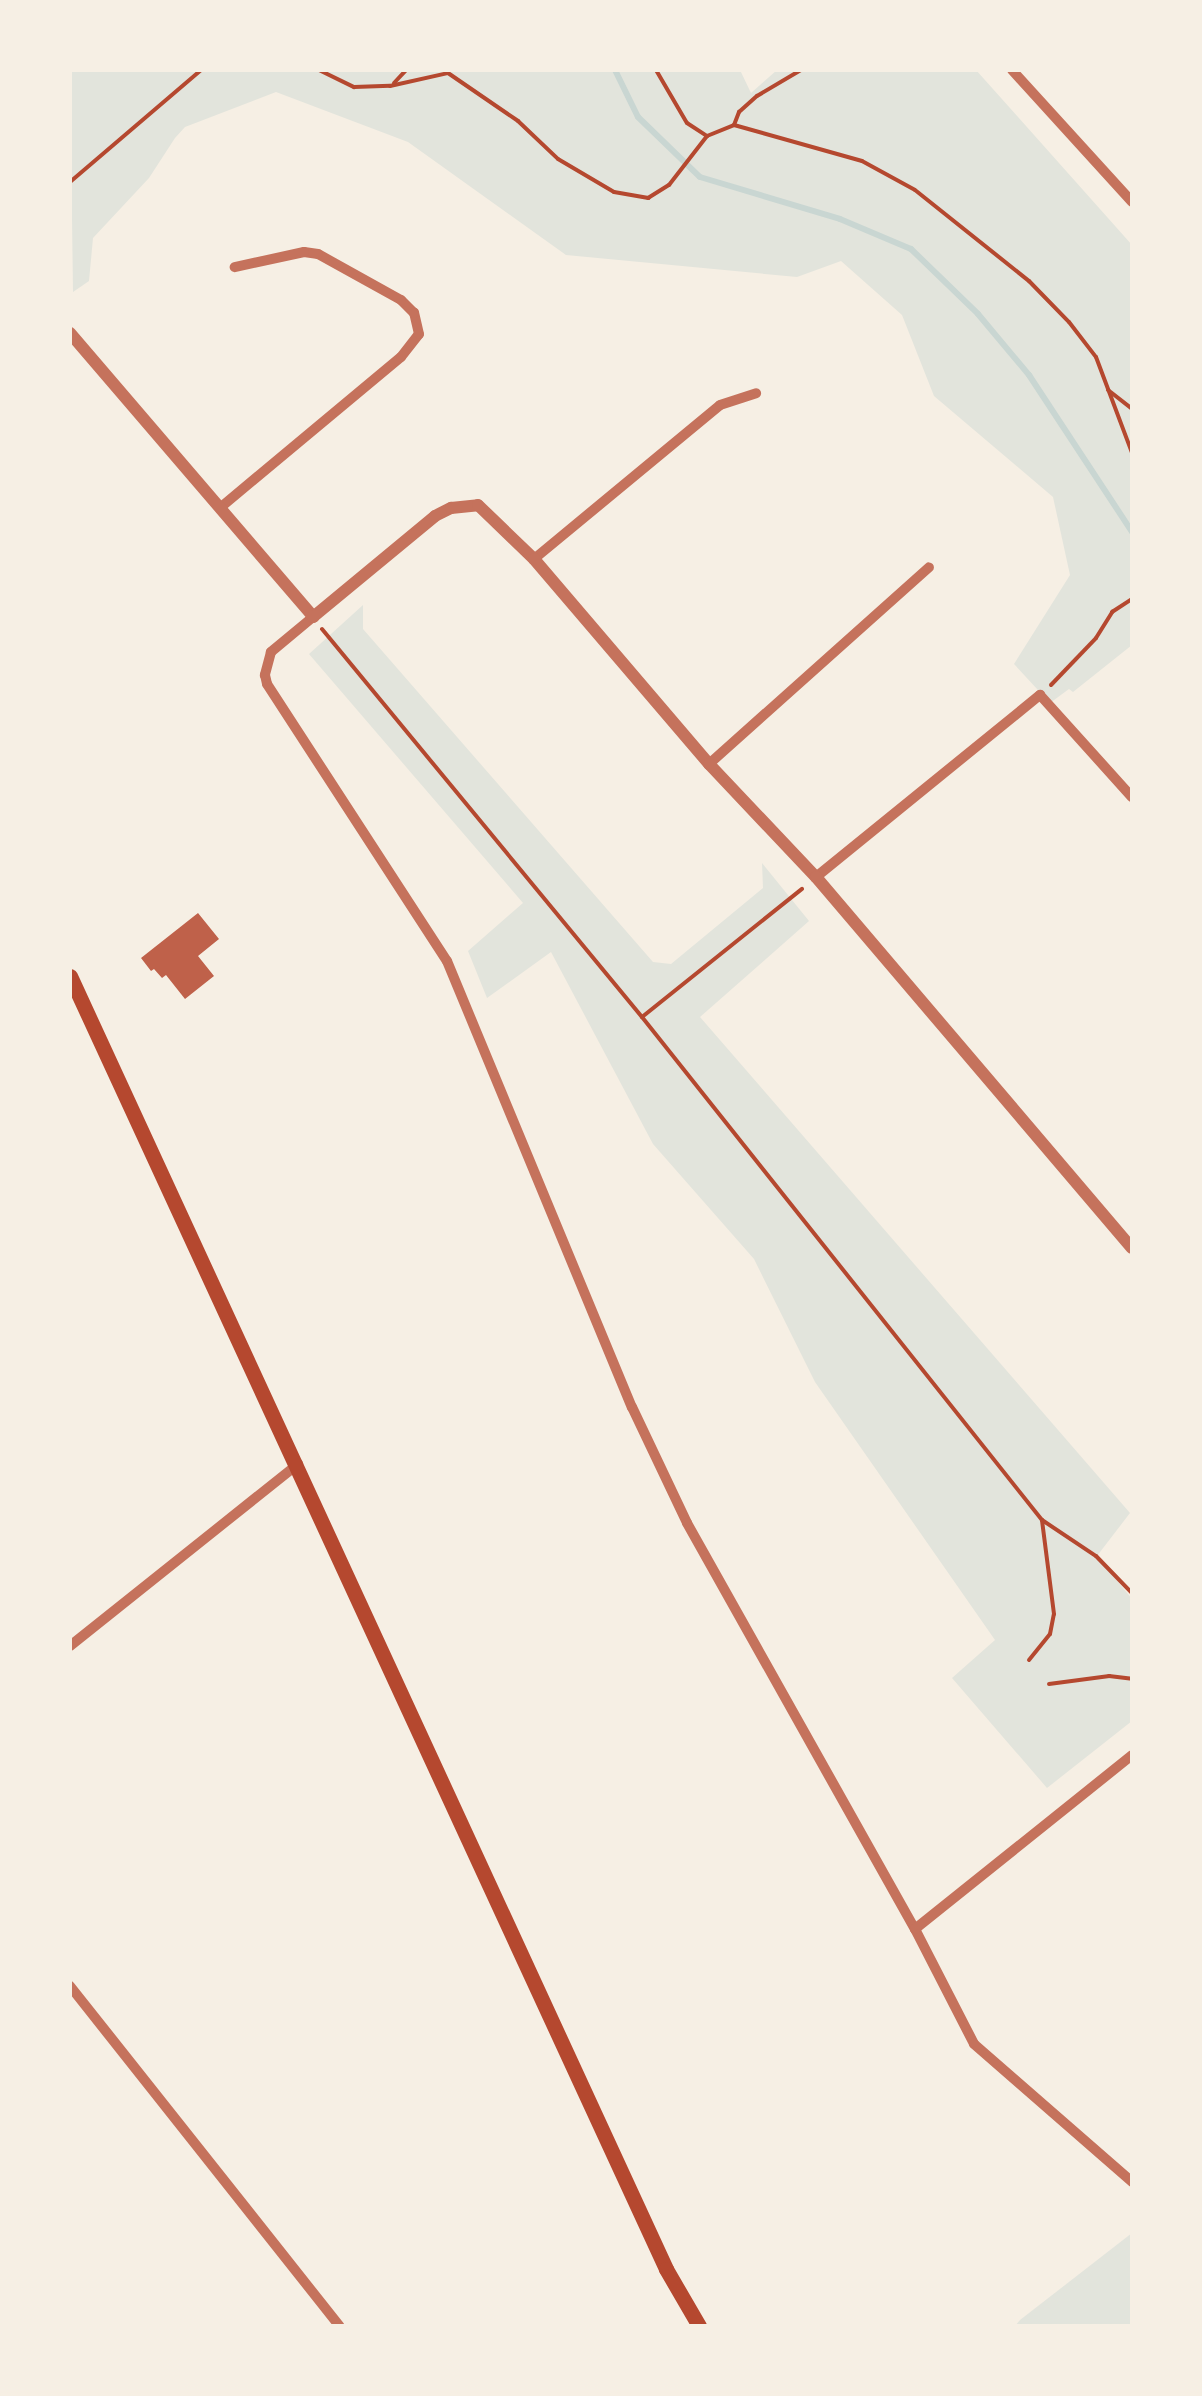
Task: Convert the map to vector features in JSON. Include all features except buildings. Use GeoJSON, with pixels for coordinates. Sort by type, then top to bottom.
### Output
{"type":"FeatureCollection","features":[{"type":"Feature","properties":{"kind":"main road"},"geometry":{"type":"LineString","coordinates":[[70,976],[666,2269],[699,2326]]}},
{"type":"Feature","properties":{"kind":"street"},"geometry":{"type":"LineString","coordinates":[[1012,70],[1132,202]]}},
{"type":"Feature","properties":{"kind":"street"},"geometry":{"type":"LineString","coordinates":[[220,507],[401,358],[419,334],[414,313],[402,300],[318,254],[304,252],[235,267]]}},
{"type":"Feature","properties":{"kind":"street"},"geometry":{"type":"LineString","coordinates":[[70,333],[313,617]]}},
{"type":"Feature","properties":{"kind":"street"},"geometry":{"type":"LineString","coordinates":[[534,559],[720,404],[756,393]]}},
{"type":"Feature","properties":{"kind":"street"},"geometry":{"type":"LineString","coordinates":[[1132,1248],[816,877],[708,764],[534,559],[478,505],[451,508],[435,516],[271,652],[264,675],[267,684],[447,961],[657,1464],[980,2051],[1132,2182]]}},
{"type":"Feature","properties":{"kind":"street"},"geometry":{"type":"LineString","coordinates":[[708,764],[929,567]]}},
{"type":"Feature","properties":{"kind":"street"},"geometry":{"type":"LineString","coordinates":[[816,877],[1040,695],[1132,796]]}},
{"type":"Feature","properties":{"kind":"street"},"geometry":{"type":"LineString","coordinates":[[70,1646],[298,1464]]}},
{"type":"Feature","properties":{"kind":"street"},"geometry":{"type":"LineString","coordinates":[[915,1928],[1132,1755]]}},
{"type":"Feature","properties":{"kind":"street"},"geometry":{"type":"LineString","coordinates":[[70,1986],[339,2326]]}},
{"type":"Feature","properties":{"kind":"path"},"geometry":{"type":"LineString","coordinates":[[70,182],[201,70]]}},
{"type":"Feature","properties":{"kind":"path"},"geometry":{"type":"LineString","coordinates":[[319,70],[354,86],[390,86],[448,72],[518,121],[558,158],[614,192],[648,198],[669,185],[708,136],[734,126],[862,161],[914,190],[1030,280],[1096,357],[1132,453]]}},
{"type":"Feature","properties":{"kind":"path"},"geometry":{"type":"LineString","coordinates":[[390,86],[406,75],[406,70]]}},
{"type":"Feature","properties":{"kind":"path"},"geometry":{"type":"LineString","coordinates":[[656,70],[687,123],[708,136]]}},
{"type":"Feature","properties":{"kind":"path"},"geometry":{"type":"LineString","coordinates":[[734,126],[739,112],[757,96],[801,70]]}},
{"type":"Feature","properties":{"kind":"path"},"geometry":{"type":"LineString","coordinates":[[1107,389],[1132,409]]}},
{"type":"Feature","properties":{"kind":"path"},"geometry":{"type":"LineString","coordinates":[[1040,695],[1096,638],[1112,612],[1132,599]]}},
{"type":"Feature","properties":{"kind":"path"},"geometry":{"type":"LineString","coordinates":[[313,617],[642,1017],[1042,1520],[1096,1556],[1132,1593]]}},
{"type":"Feature","properties":{"kind":"path"},"geometry":{"type":"LineString","coordinates":[[642,1017],[816,877]]}},
{"type":"Feature","properties":{"kind":"path"},"geometry":{"type":"LineString","coordinates":[[1029,1660],[1050,1634],[1054,1614],[1042,1520]]}},
{"type":"Feature","properties":{"kind":"path"},"geometry":{"type":"LineString","coordinates":[[1049,1684],[1108,1676],[1132,1678]]}},
{"type":"Feature","properties":{"kind":"shaded area"},"geometry":{"type":"Polygon","coordinates":[[[70,70],[740,70],[751,93],[777,70],[976,70],[1132,245],[1132,645],[1073,692],[1069,689],[1050,703],[1014,664],[1070,575],[1053,497],[934,396],[902,315],[841,261],[797,277],[566,255],[408,142],[276,92],[185,127],[149,178],[93,238],[89,281],[73,292],[70,70]]]}},
{"type":"Feature","properties":{"kind":"shaded area"},"geometry":{"type":"Polygon","coordinates":[[[363,605],[363,629],[653,962],[671,964],[763,888],[762,863],[809,921],[700,1017],[1130,1513],[1097,1556],[1132,1599],[1132,1721],[1047,1788],[952,1678],[995,1640],[815,1382],[754,1259],[653,1144],[551,952],[487,998],[468,951],[523,903],[309,654],[363,605]]]}},
{"type":"Feature","properties":{"kind":"shaded area"},"geometry":{"type":"Polygon","coordinates":[[[1132,2233],[1132,2326],[1015,2326],[1020,2320],[1132,2233]]]}},
{"type":"Feature","properties":{"kind":"waterway"},"geometry":{"type":"LineString","coordinates":[[615,70],[638,117],[700,177],[840,219],[911,249],[978,314],[1029,375],[1132,532]]}}]}
